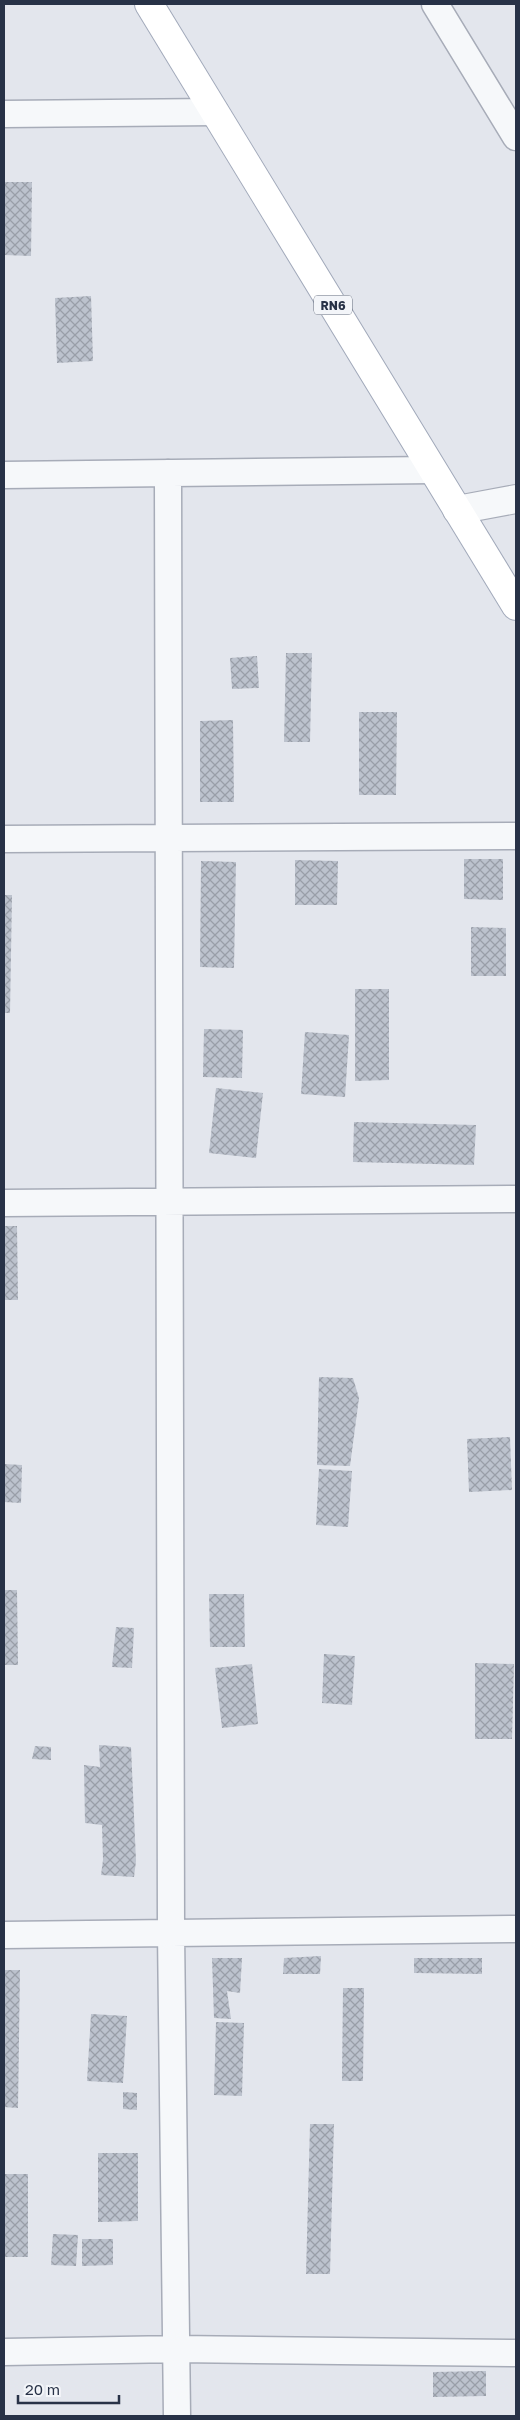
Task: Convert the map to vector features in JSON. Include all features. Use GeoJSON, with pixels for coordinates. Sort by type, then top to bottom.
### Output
{"type":"FeatureCollection","features":[{"type":"Feature","properties":{"kind":"main road","name":"RN6"},"geometry":{"type":"LineString","coordinates":[[149,4],[516,606]]}},
{"type":"Feature","properties":{"kind":"street"},"geometry":{"type":"LineString","coordinates":[[435,4],[516,137]]}},
{"type":"Feature","properties":{"kind":"street"},"geometry":{"type":"LineString","coordinates":[[4,114],[215,112]]}},
{"type":"Feature","properties":{"kind":"street"},"geometry":{"type":"LineString","coordinates":[[4,475],[433,470]]}},
{"type":"Feature","properties":{"kind":"street"},"geometry":{"type":"LineString","coordinates":[[168,473],[171,1933],[178,2349],[177,2416]]}},
{"type":"Feature","properties":{"kind":"street"},"geometry":{"type":"LineString","coordinates":[[458,510],[516,499]]}},
{"type":"Feature","properties":{"kind":"street"},"geometry":{"type":"LineString","coordinates":[[4,839],[516,836]]}},
{"type":"Feature","properties":{"kind":"street"},"geometry":{"type":"LineString","coordinates":[[4,1203],[516,1200]]}},
{"type":"Feature","properties":{"kind":"street"},"geometry":{"type":"LineString","coordinates":[[4,1935],[516,1930]]}},
{"type":"Feature","properties":{"kind":"street"},"geometry":{"type":"LineString","coordinates":[[4,2352],[178,2349],[516,2353]]}},
{"type":"Feature","properties":{"kind":"building"},"geometry":{"type":"Polygon","coordinates":[[[4,182],[32,182],[31,256],[4,255],[4,182]]]}},
{"type":"Feature","properties":{"kind":"building"},"geometry":{"type":"Polygon","coordinates":[[[91,296],[93,361],[57,363],[55,298],[91,296]]]}},
{"type":"Feature","properties":{"kind":"building"},"geometry":{"type":"Polygon","coordinates":[[[286,653],[312,653],[310,742],[284,742],[286,653]]]}},
{"type":"Feature","properties":{"kind":"building"},"geometry":{"type":"Polygon","coordinates":[[[257,656],[259,688],[232,689],[230,658],[257,656]]]}},
{"type":"Feature","properties":{"kind":"building"},"geometry":{"type":"Polygon","coordinates":[[[359,712],[397,712],[396,795],[359,795],[359,712]]]}},
{"type":"Feature","properties":{"kind":"building"},"geometry":{"type":"Polygon","coordinates":[[[233,720],[234,802],[200,802],[200,721],[233,720]]]}},
{"type":"Feature","properties":{"kind":"building"},"geometry":{"type":"Polygon","coordinates":[[[464,859],[503,859],[503,900],[464,899],[464,859]]]}},
{"type":"Feature","properties":{"kind":"building"},"geometry":{"type":"Polygon","coordinates":[[[295,860],[338,861],[337,905],[295,905],[295,860]]]}},
{"type":"Feature","properties":{"kind":"building"},"geometry":{"type":"Polygon","coordinates":[[[201,861],[236,862],[234,968],[200,967],[201,861]]]}},
{"type":"Feature","properties":{"kind":"building"},"geometry":{"type":"Polygon","coordinates":[[[4,895],[12,895],[10,1013],[4,1013],[4,895]]]}},
{"type":"Feature","properties":{"kind":"building"},"geometry":{"type":"Polygon","coordinates":[[[471,927],[506,928],[506,976],[471,976],[471,927]]]}},
{"type":"Feature","properties":{"kind":"building"},"geometry":{"type":"Polygon","coordinates":[[[355,989],[389,989],[389,1080],[355,1081],[355,989]]]}},
{"type":"Feature","properties":{"kind":"building"},"geometry":{"type":"Polygon","coordinates":[[[204,1029],[243,1030],[242,1078],[203,1077],[204,1029]]]}},
{"type":"Feature","properties":{"kind":"building"},"geometry":{"type":"Polygon","coordinates":[[[305,1032],[349,1035],[345,1097],[301,1094],[305,1032]]]}},
{"type":"Feature","properties":{"kind":"building"},"geometry":{"type":"Polygon","coordinates":[[[216,1088],[263,1093],[256,1158],[209,1153],[216,1088]]]}},
{"type":"Feature","properties":{"kind":"building"},"geometry":{"type":"Polygon","coordinates":[[[354,1122],[476,1125],[474,1165],[353,1162],[354,1122]]]}},
{"type":"Feature","properties":{"kind":"building"},"geometry":{"type":"Polygon","coordinates":[[[4,1226],[17,1226],[18,1300],[4,1300],[4,1226]]]}},
{"type":"Feature","properties":{"kind":"building"},"geometry":{"type":"Polygon","coordinates":[[[319,1377],[353,1378],[359,1398],[350,1466],[317,1465],[319,1377]]]}},
{"type":"Feature","properties":{"kind":"building"},"geometry":{"type":"Polygon","coordinates":[[[510,1437],[512,1490],[469,1492],[467,1439],[510,1437]]]}},
{"type":"Feature","properties":{"kind":"building"},"geometry":{"type":"Polygon","coordinates":[[[4,1464],[22,1465],[21,1503],[4,1502],[4,1464]]]}},
{"type":"Feature","properties":{"kind":"building"},"geometry":{"type":"Polygon","coordinates":[[[319,1469],[352,1471],[348,1527],[316,1525],[319,1469]]]}},
{"type":"Feature","properties":{"kind":"building"},"geometry":{"type":"Polygon","coordinates":[[[4,1590],[17,1590],[18,1665],[4,1665],[4,1590]]]}},
{"type":"Feature","properties":{"kind":"building"},"geometry":{"type":"Polygon","coordinates":[[[209,1594],[244,1594],[245,1647],[210,1647],[209,1594]]]}},
{"type":"Feature","properties":{"kind":"building"},"geometry":{"type":"Polygon","coordinates":[[[116,1627],[134,1628],[132,1668],[112,1667],[116,1627]]]}},
{"type":"Feature","properties":{"kind":"building"},"geometry":{"type":"Polygon","coordinates":[[[324,1654],[355,1656],[352,1705],[322,1703],[324,1654]]]}},
{"type":"Feature","properties":{"kind":"building"},"geometry":{"type":"Polygon","coordinates":[[[475,1663],[514,1664],[512,1739],[475,1739],[475,1663]]]}},
{"type":"Feature","properties":{"kind":"building"},"geometry":{"type":"Polygon","coordinates":[[[252,1664],[258,1724],[222,1728],[215,1668],[252,1664]]]}},
{"type":"Feature","properties":{"kind":"building"},"geometry":{"type":"Polygon","coordinates":[[[99,1745],[131,1747],[136,1861],[134,1877],[101,1875],[103,1860],[102,1825],[85,1823],[84,1765],[100,1767],[99,1745]]]}},
{"type":"Feature","properties":{"kind":"building"},"geometry":{"type":"Polygon","coordinates":[[[35,1746],[51,1747],[51,1760],[32,1759],[35,1746]]]}},
{"type":"Feature","properties":{"kind":"building"},"geometry":{"type":"Polygon","coordinates":[[[321,1956],[320,1974],[283,1974],[284,1958],[321,1956]]]}},
{"type":"Feature","properties":{"kind":"building"},"geometry":{"type":"Polygon","coordinates":[[[212,1958],[242,1958],[240,1993],[227,1991],[231,2019],[214,2018],[212,1958]]]}},
{"type":"Feature","properties":{"kind":"building"},"geometry":{"type":"Polygon","coordinates":[[[414,1958],[482,1958],[482,1974],[414,1973],[414,1958]]]}},
{"type":"Feature","properties":{"kind":"building"},"geometry":{"type":"Polygon","coordinates":[[[4,1970],[20,1970],[18,2108],[4,2107],[4,1970]]]}},
{"type":"Feature","properties":{"kind":"building"},"geometry":{"type":"Polygon","coordinates":[[[343,1988],[364,1988],[363,2081],[342,2081],[343,1988]]]}},
{"type":"Feature","properties":{"kind":"building"},"geometry":{"type":"Polygon","coordinates":[[[91,2014],[127,2016],[123,2083],[87,2081],[91,2014]]]}},
{"type":"Feature","properties":{"kind":"building"},"geometry":{"type":"Polygon","coordinates":[[[216,2022],[244,2023],[242,2096],[214,2095],[216,2022]]]}},
{"type":"Feature","properties":{"kind":"building"},"geometry":{"type":"Polygon","coordinates":[[[123,2092],[137,2093],[137,2110],[123,2109],[123,2092]]]}},
{"type":"Feature","properties":{"kind":"building"},"geometry":{"type":"Polygon","coordinates":[[[310,2124],[334,2124],[330,2274],[306,2274],[310,2124]]]}},
{"type":"Feature","properties":{"kind":"building"},"geometry":{"type":"Polygon","coordinates":[[[98,2153],[138,2153],[138,2221],[98,2222],[98,2153]]]}},
{"type":"Feature","properties":{"kind":"building"},"geometry":{"type":"Polygon","coordinates":[[[4,2174],[28,2174],[28,2257],[4,2257],[4,2174]]]}},
{"type":"Feature","properties":{"kind":"building"},"geometry":{"type":"Polygon","coordinates":[[[53,2234],[78,2235],[76,2266],[51,2265],[53,2234]]]}},
{"type":"Feature","properties":{"kind":"building"},"geometry":{"type":"Polygon","coordinates":[[[82,2239],[113,2239],[113,2265],[82,2266],[82,2239]]]}},
{"type":"Feature","properties":{"kind":"building"},"geometry":{"type":"Polygon","coordinates":[[[486,2371],[486,2396],[433,2397],[433,2372],[486,2371]]]}}]}
